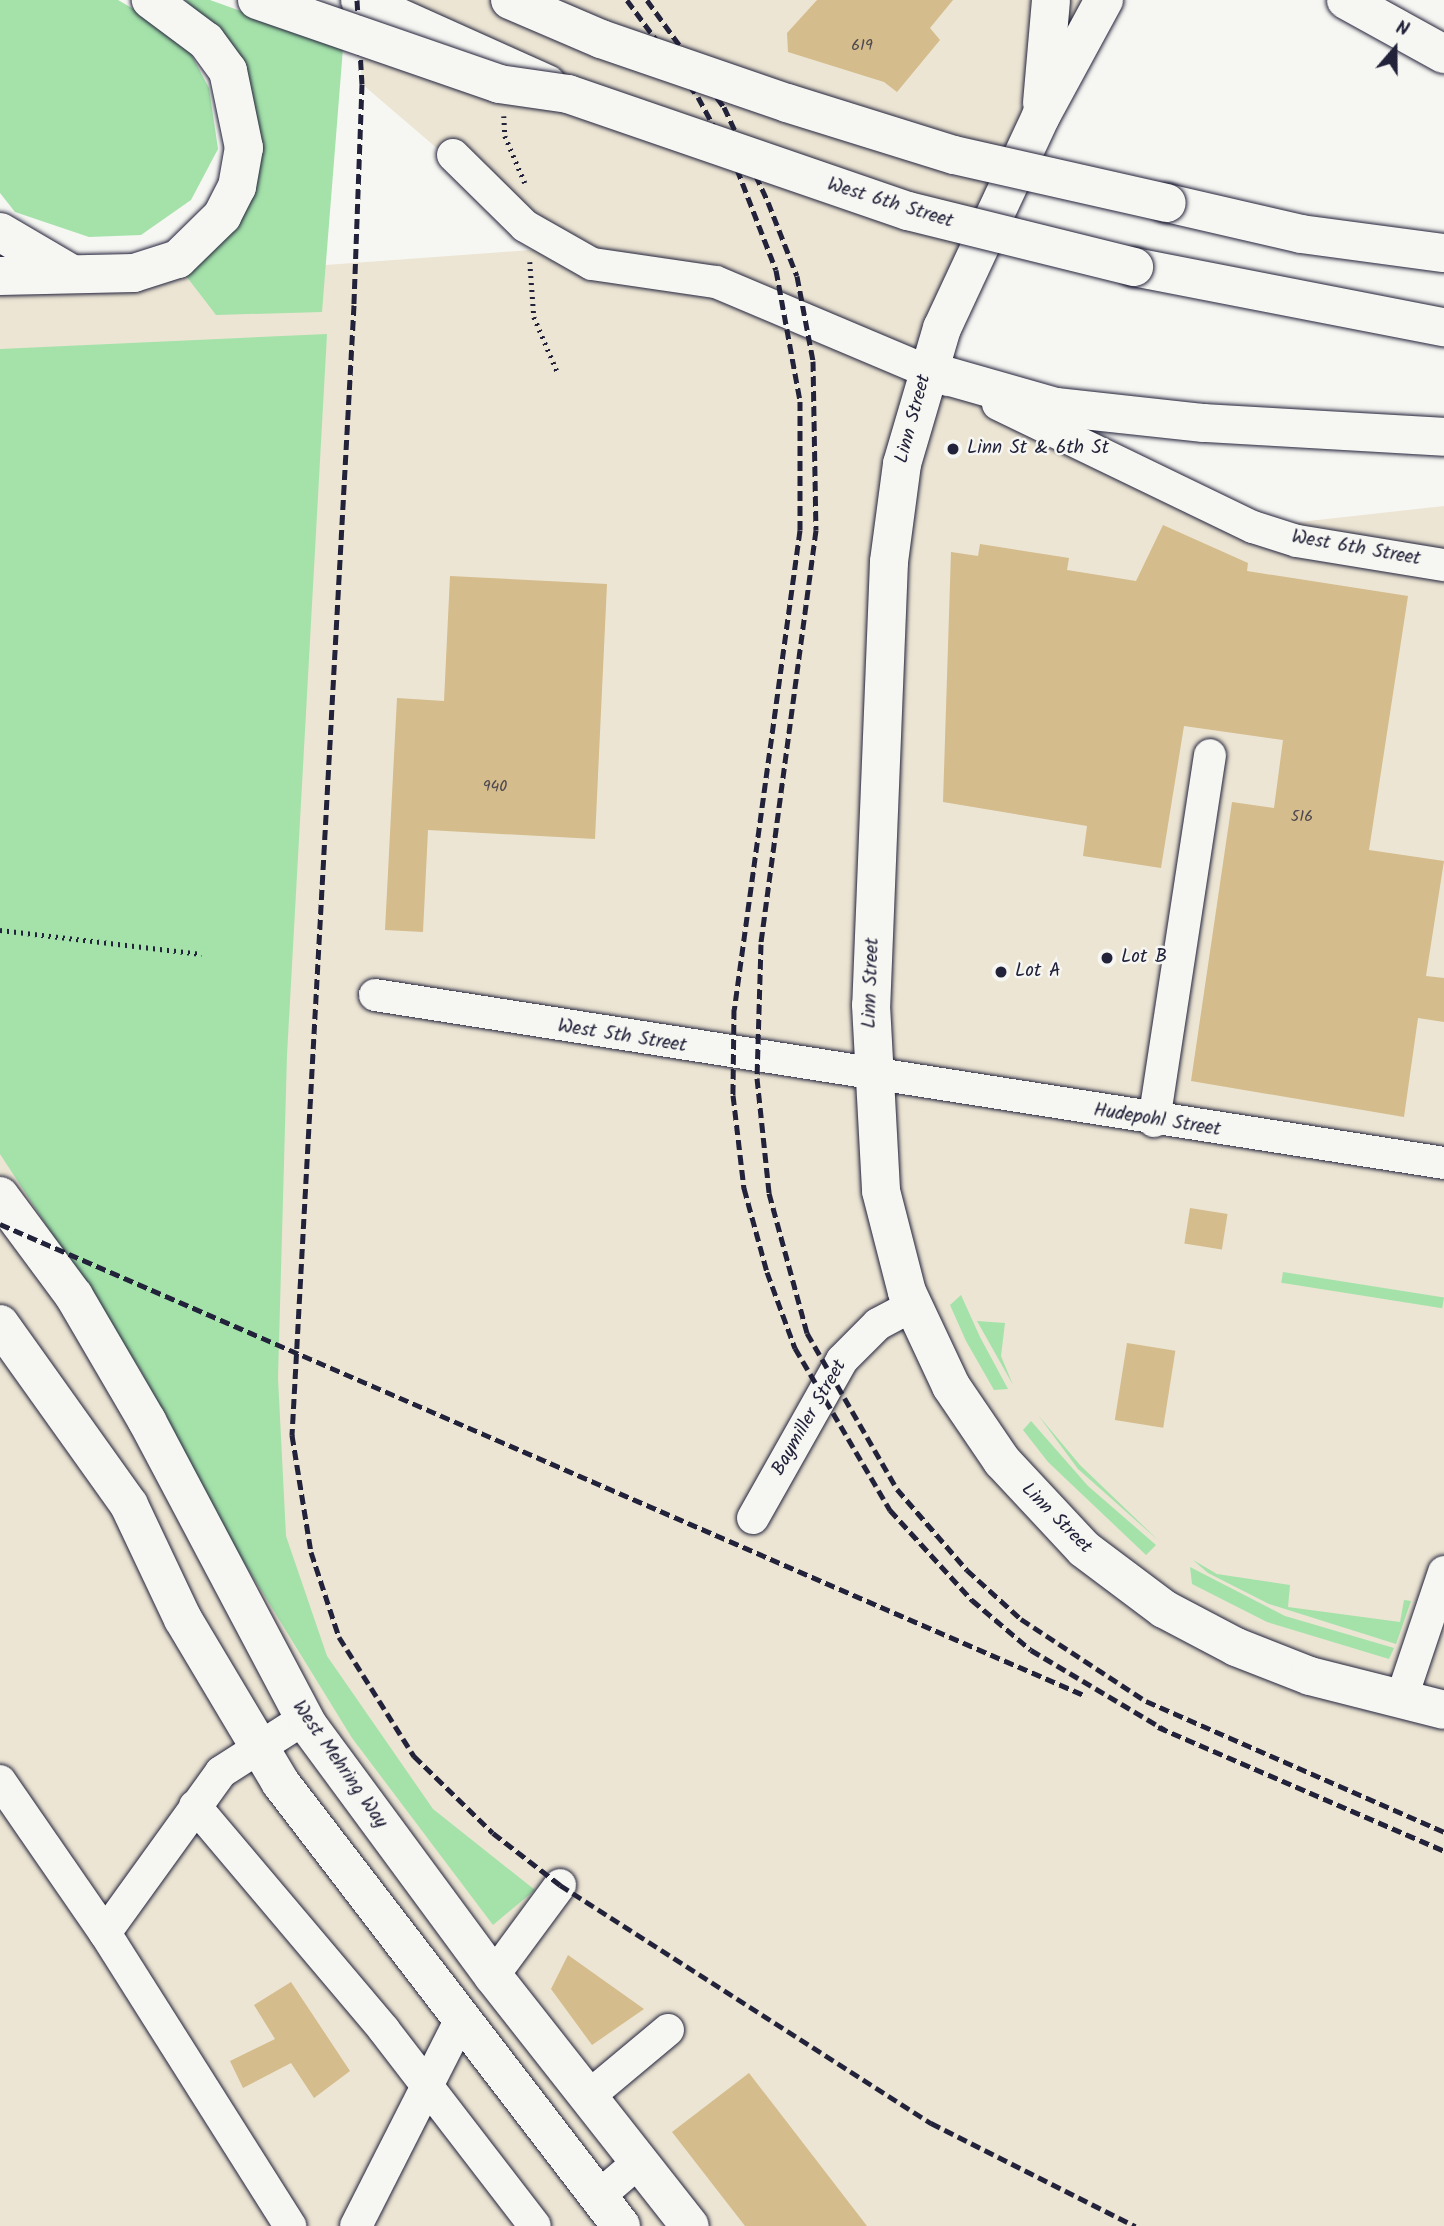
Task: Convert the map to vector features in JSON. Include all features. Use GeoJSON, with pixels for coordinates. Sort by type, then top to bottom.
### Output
{"type":"FeatureCollection","features":[{"type":"Feature","properties":{"kind":"main road"},"geometry":{"type":"LineString","coordinates":[[0,276],[82,278],[134,273],[178,259],[202,239],[237,187],[244,148],[228,71],[206,41],[151,0]]}},
{"type":"Feature","properties":{"kind":"main road"},"geometry":{"type":"LineString","coordinates":[[257,0],[499,84],[568,94]]}},
{"type":"Feature","properties":{"kind":"main road","name":"West 6th Street"},"geometry":{"type":"LineString","coordinates":[[360,0],[568,94],[908,211],[1134,267],[1444,327]]}},
{"type":"Feature","properties":{"kind":"main road"},"geometry":{"type":"LineString","coordinates":[[510,0],[787,103],[993,165],[1301,234],[1444,253]]}},
{"type":"Feature","properties":{"kind":"main road"},"geometry":{"type":"LineString","coordinates":[[1041,116],[1051,0]]}},
{"type":"Feature","properties":{"kind":"main road","name":"Linn Street"},"geometry":{"type":"LineString","coordinates":[[1104,0],[1041,116],[926,370],[902,464],[889,562],[871,1076],[881,1191],[912,1306],[950,1386],[1002,1461],[1111,1571],[1187,1622],[1261,1659],[1444,1710]]}},
{"type":"Feature","properties":{"kind":"main road"},"geometry":{"type":"LineString","coordinates":[[1339,0],[1347,0],[1444,54]]}},
{"type":"Feature","properties":{"kind":"main road"},"geometry":{"type":"LineString","coordinates":[[0,232],[30,255],[82,278]]}},
{"type":"Feature","properties":{"kind":"main road"},"geometry":{"type":"LineString","coordinates":[[926,370],[1056,407],[1204,423],[1444,437]]}},
{"type":"Feature","properties":{"kind":"main road","name":"West Mehring Way"},"geometry":{"type":"LineString","coordinates":[[0,1196],[74,1296],[147,1421],[304,1719],[493,1976],[691,2226]]}},
{"type":"Feature","properties":{"kind":"main road"},"geometry":{"type":"LineString","coordinates":[[0,1324],[129,1505],[183,1619],[261,1751],[621,2226]]}},
{"type":"Feature","properties":{"kind":"street","name":"West 6th Street"},"geometry":{"type":"LineString","coordinates":[[453,155],[525,226],[592,264],[716,282],[926,370],[1253,527],[1297,541],[1444,565]]}},
{"type":"Feature","properties":{"kind":"street"},"geometry":{"type":"LineString","coordinates":[[1154,1121],[1210,755]]}},
{"type":"Feature","properties":{"kind":"street","name":"West 5th Street"},"geometry":{"type":"LineString","coordinates":[[374,995],[871,1076]]}},
{"type":"Feature","properties":{"kind":"street","name":"Hudepohl Street"},"geometry":{"type":"LineString","coordinates":[[871,1076],[1444,1163]]}},
{"type":"Feature","properties":{"kind":"street","name":"Baymiller Street"},"geometry":{"type":"LineString","coordinates":[[753,1518],[842,1360],[878,1324],[912,1306]]}},
{"type":"Feature","properties":{"kind":"street"},"geometry":{"type":"LineString","coordinates":[[1401,1700],[1444,1572]]}},
{"type":"Feature","properties":{"kind":"street"},"geometry":{"type":"LineString","coordinates":[[105,1933],[222,1772],[261,1751],[304,1719]]}},
{"type":"Feature","properties":{"kind":"street"},"geometry":{"type":"LineString","coordinates":[[0,1781],[105,1933],[290,2226]]}},
{"type":"Feature","properties":{"kind":"street"},"geometry":{"type":"LineString","coordinates":[[195,1806],[535,2226]]}},
{"type":"Feature","properties":{"kind":"street"},"geometry":{"type":"LineString","coordinates":[[493,1976],[560,1885]]}},
{"type":"Feature","properties":{"kind":"street"},"geometry":{"type":"LineString","coordinates":[[356,2226],[462,2017]]}},
{"type":"Feature","properties":{"kind":"street"},"geometry":{"type":"LineString","coordinates":[[589,2096],[668,2030]]}},
{"type":"Feature","properties":{"kind":"street"},"geometry":{"type":"LineString","coordinates":[[598,2196],[640,2161]]}},
{"type":"Feature","properties":{"kind":"path"},"geometry":{"type":"LineString","coordinates":[[0,930],[202,954]]}},
{"type":"Feature","properties":{"kind":"shaded area"},"geometry":{"type":"Polygon","coordinates":[[[357,0],[1104,0],[926,370],[1253,527],[1444,506],[1444,2226],[0,2226],[0,289],[571,247],[439,150],[362,84],[357,0]]]}},
{"type":"Feature","properties":{"kind":"green space"},"geometry":{"type":"Polygon","coordinates":[[[0,0],[118,0],[182,37],[209,88],[218,149],[191,200],[141,235],[89,237],[15,212],[0,193],[0,0]]]}},
{"type":"Feature","properties":{"kind":"green space"},"geometry":{"type":"Polygon","coordinates":[[[185,0],[210,0],[343,48],[322,312],[216,315],[183,272],[224,239],[229,43],[185,0]]]}},
{"type":"Feature","properties":{"kind":"green space"},"geometry":{"type":"Polygon","coordinates":[[[327,334],[287,1055],[278,1378],[286,1536],[327,1656],[433,1809],[535,1890],[493,1925],[352,1738],[232,1543],[140,1369],[0,1154],[0,349],[327,334]]]}},
{"type":"Feature","properties":{"kind":"green space"},"geometry":{"type":"Polygon","coordinates":[[[1283,1272],[1444,1297],[1442,1308],[1281,1283],[1283,1272]]]}},
{"type":"Feature","properties":{"kind":"green space"},"geometry":{"type":"Polygon","coordinates":[[[961,1295],[1008,1389],[994,1390],[966,1341],[950,1305],[961,1295]]]}},
{"type":"Feature","properties":{"kind":"green space"},"geometry":{"type":"Polygon","coordinates":[[[977,1321],[1005,1323],[1001,1356],[1013,1385],[977,1321]]]}},
{"type":"Feature","properties":{"kind":"green space"},"geometry":{"type":"Polygon","coordinates":[[[1038,1415],[1080,1465],[1159,1541],[1078,1469],[1038,1415]]]}},
{"type":"Feature","properties":{"kind":"green space"},"geometry":{"type":"Polygon","coordinates":[[[1031,1421],[1088,1486],[1156,1545],[1146,1555],[1048,1462],[1023,1430],[1031,1421]]]}},
{"type":"Feature","properties":{"kind":"green space"},"geometry":{"type":"Polygon","coordinates":[[[1193,1560],[1217,1574],[1290,1585],[1288,1607],[1400,1622],[1404,1600],[1411,1601],[1396,1644],[1269,1604],[1208,1573],[1193,1560]]]}},
{"type":"Feature","properties":{"kind":"green space"},"geometry":{"type":"Polygon","coordinates":[[[1190,1567],[1285,1616],[1394,1648],[1389,1659],[1267,1622],[1192,1584],[1190,1567]]]}},
{"type":"Feature","properties":{"kind":"building"},"geometry":{"type":"Polygon","coordinates":[[[817,0],[953,0],[930,28],[940,40],[897,92],[884,82],[788,52],[787,33],[817,0]]]}},
{"type":"Feature","properties":{"kind":"building"},"geometry":{"type":"Polygon","coordinates":[[[1163,525],[1248,563],[1247,571],[1408,596],[1369,850],[1444,861],[1426,976],[1444,978],[1444,1022],[1418,1018],[1404,1117],[1191,1081],[1232,802],[1274,808],[1283,740],[1184,726],[1161,868],[1083,856],[1087,826],[943,802],[951,552],[978,556],[980,544],[1069,558],[1067,570],[1136,581],[1163,525]]]}},
{"type":"Feature","properties":{"kind":"building"},"geometry":{"type":"Polygon","coordinates":[[[450,576],[607,584],[595,839],[428,830],[423,932],[385,930],[397,698],[444,701],[450,576]]]}},
{"type":"Feature","properties":{"kind":"building"},"geometry":{"type":"Polygon","coordinates":[[[1190,1208],[1228,1214],[1222,1250],[1184,1244],[1190,1208]]]}},
{"type":"Feature","properties":{"kind":"building"},"geometry":{"type":"Polygon","coordinates":[[[1127,1343],[1175,1351],[1163,1428],[1115,1420],[1127,1343]]]}},
{"type":"Feature","properties":{"kind":"building"},"geometry":{"type":"Polygon","coordinates":[[[568,1955],[644,2009],[592,2045],[551,1989],[568,1955]]]}},
{"type":"Feature","properties":{"kind":"building"},"geometry":{"type":"Polygon","coordinates":[[[291,1982],[350,2071],[314,2098],[291,2063],[243,2088],[230,2061],[275,2039],[254,2005],[291,1982]]]}},
{"type":"Feature","properties":{"kind":"building"},"geometry":{"type":"Polygon","coordinates":[[[749,2073],[867,2226],[745,2226],[672,2132],[749,2073]]]}},
{"type":"Feature","properties":{"kind":"railway"},"geometry":{"type":"LineString","coordinates":[[357,0],[362,84],[354,305],[292,1435],[311,1552],[339,1637],[414,1756],[493,1833],[560,1885],[931,2123],[1135,2226]]}},
{"type":"Feature","properties":{"kind":"railway"},"geometry":{"type":"LineString","coordinates":[[627,0],[698,97],[737,169],[776,270],[800,401],[800,530],[734,1009],[733,1095],[744,1188],[767,1272],[795,1348],[890,1510],[972,1600],[1031,1650],[1165,1730]]}},
{"type":"Feature","properties":{"kind":"railway"},"geometry":{"type":"LineString","coordinates":[[647,0],[724,107],[768,202],[797,276],[813,361],[816,530],[761,944],[757,1078],[769,1193],[807,1333],[897,1489],[967,1570],[1021,1619],[1146,1701],[1444,1832]]}},
{"type":"Feature","properties":{"kind":"railway"},"geometry":{"type":"LineString","coordinates":[[0,1224],[1084,1695]]}},
{"type":"Feature","properties":{"kind":"railway"},"geometry":{"type":"LineString","coordinates":[[1158,1727],[1444,1851]]}},
{"type":"Feature","properties":{"kind":"place","name":"Linn St & 6th St"},"geometry":{"type":"Point","coordinates":[953,449]}},
{"type":"Feature","properties":{"kind":"place","name":"Lot B"},"geometry":{"type":"Point","coordinates":[1107,958]}},
{"type":"Feature","properties":{"kind":"place","name":"Lot A"},"geometry":{"type":"Point","coordinates":[1001,972]}}]}
